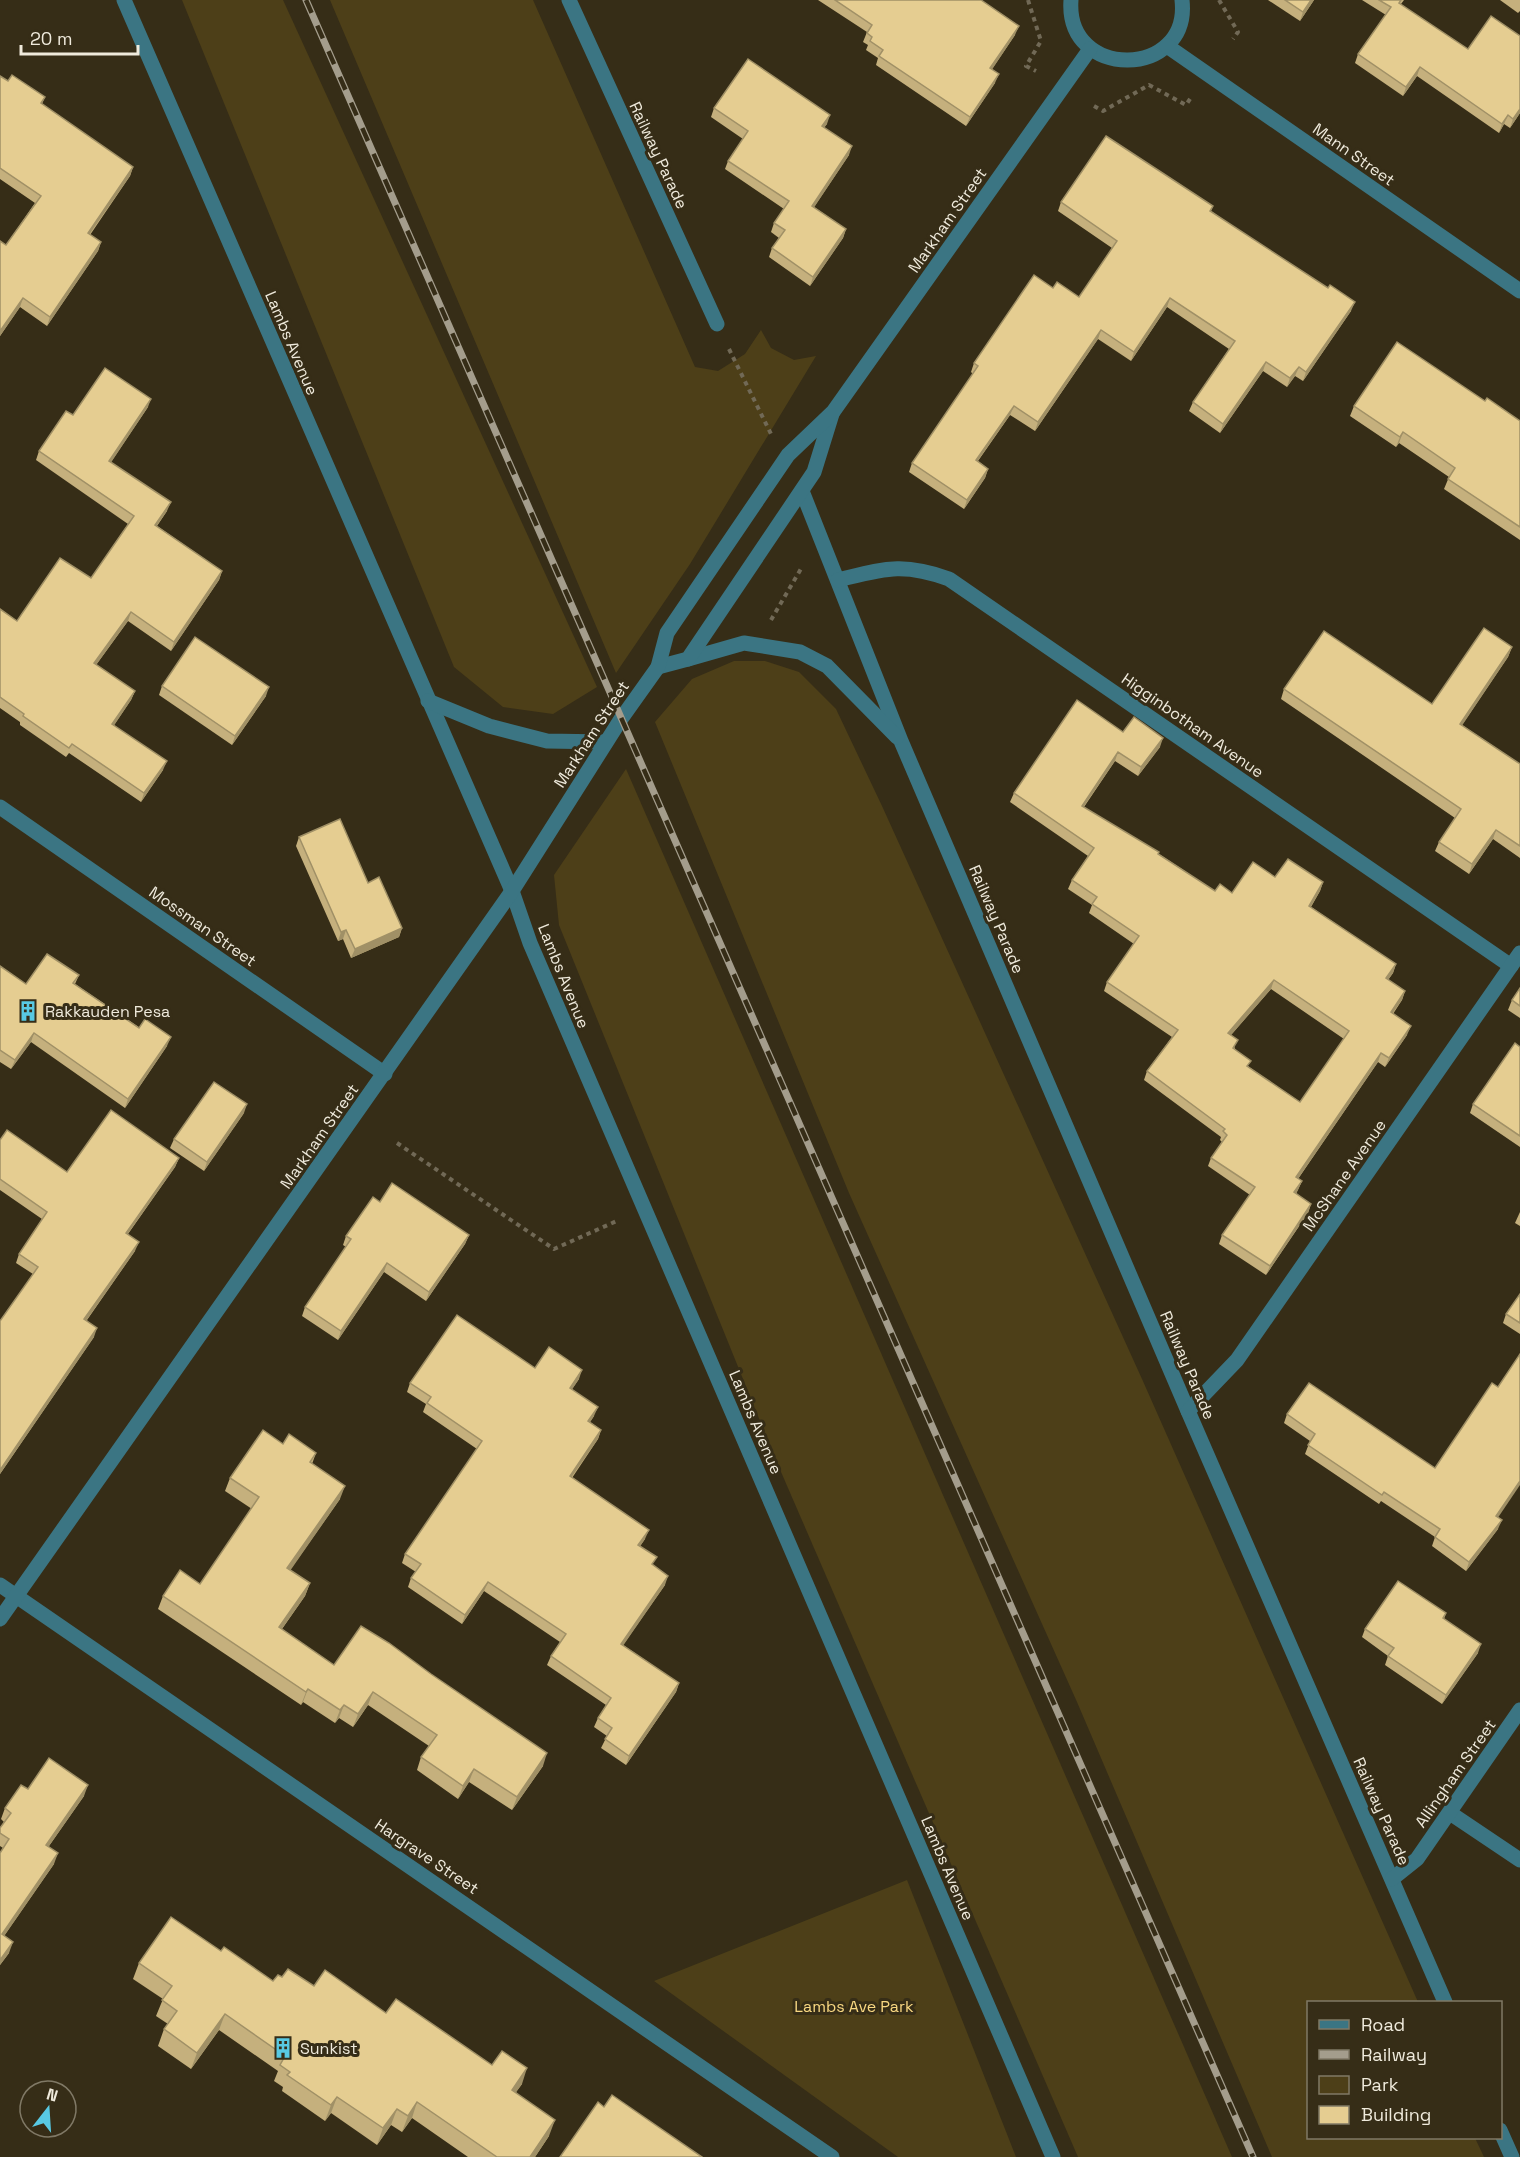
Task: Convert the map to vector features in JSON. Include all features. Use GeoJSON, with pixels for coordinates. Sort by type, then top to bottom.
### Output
{"type":"FeatureCollection","features":[{"type":"Feature","properties":{"kind":"street","name":"Lambs Avenue"},"geometry":{"type":"LineString","coordinates":[[124,0],[512,891],[534,954],[1053,2157]]}},
{"type":"Feature","properties":{"kind":"street","name":"Railway Parade"},"geometry":{"type":"LineString","coordinates":[[568,0],[717,324]]}},
{"type":"Feature","properties":{"kind":"street"},"geometry":{"type":"LineString","coordinates":[[1071,0],[1070,10],[1074,27],[1090,49],[1111,60],[1128,62],[1144,59],[1167,46],[1180,26],[1182,0]]}},
{"type":"Feature","properties":{"kind":"street","name":"Mann Street"},"geometry":{"type":"LineString","coordinates":[[1167,46],[1520,291]]}},
{"type":"Feature","properties":{"kind":"street","name":"Markham Street"},"geometry":{"type":"LineString","coordinates":[[0,1619],[512,891],[606,742],[658,667],[667,633],[788,455],[833,412],[1090,49]]}},
{"type":"Feature","properties":{"kind":"street","name":"Markham Street"},"geometry":{"type":"LineString","coordinates":[[688,659],[814,472],[833,412]]}},
{"type":"Feature","properties":{"kind":"street","name":"Railway Parade"},"geometry":{"type":"LineString","coordinates":[[802,491],[901,741],[1188,1411],[1445,2001]]}},
{"type":"Feature","properties":{"kind":"street","name":"Higginbotham Avenue"},"geometry":{"type":"LineString","coordinates":[[838,580],[891,568],[923,570],[949,579],[1511,966]]}},
{"type":"Feature","properties":{"kind":"street","name":"Railway Parade"},"geometry":{"type":"LineString","coordinates":[[688,659],[744,643],[800,652],[826,666],[901,741]]}},
{"type":"Feature","properties":{"kind":"street"},"geometry":{"type":"LineString","coordinates":[[658,667],[688,659]]}},
{"type":"Feature","properties":{"kind":"street"},"geometry":{"type":"LineString","coordinates":[[428,701],[489,726],[547,741],[606,742]]}},
{"type":"Feature","properties":{"kind":"street","name":"Mossman Street"},"geometry":{"type":"LineString","coordinates":[[0,807],[385,1074]]}},
{"type":"Feature","properties":{"kind":"street","name":"McShane Avenue"},"geometry":{"type":"LineString","coordinates":[[1188,1411],[1238,1360],[1520,952]]}},
{"type":"Feature","properties":{"kind":"street","name":"Hargrave Street"},"geometry":{"type":"LineString","coordinates":[[0,1586],[832,2157]]}},
{"type":"Feature","properties":{"kind":"street","name":"Allingham Street"},"geometry":{"type":"LineString","coordinates":[[1392,1879],[1417,1858],[1520,1710]]}},
{"type":"Feature","properties":{"kind":"street"},"geometry":{"type":"LineString","coordinates":[[1450,1813],[1520,1860]]}},
{"type":"Feature","properties":{"kind":"street"},"geometry":{"type":"LineString","coordinates":[[1502,2134],[1512,2157]]}},
{"type":"Feature","properties":{"kind":"path"},"geometry":{"type":"LineString","coordinates":[[1028,0],[1041,41],[1026,66],[1036,71]]}},
{"type":"Feature","properties":{"kind":"path"},"geometry":{"type":"LineString","coordinates":[[1219,0],[1238,32],[1233,39]]}},
{"type":"Feature","properties":{"kind":"path"},"geometry":{"type":"LineString","coordinates":[[1094,106],[1104,111],[1149,85],[1186,105],[1192,95]]}},
{"type":"Feature","properties":{"kind":"path"},"geometry":{"type":"LineString","coordinates":[[733,358],[776,444]]}},
{"type":"Feature","properties":{"kind":"path"},"geometry":{"type":"LineString","coordinates":[[770,621],[802,565]]}},
{"type":"Feature","properties":{"kind":"path"},"geometry":{"type":"LineString","coordinates":[[398,1143],[554,1249],[623,1218]]}},
{"type":"Feature","properties":{"kind":"green space"},"geometry":{"type":"Polygon","coordinates":[[[182,0],[283,0],[597,687],[553,714],[503,707],[454,667],[182,0]]]}},
{"type":"Feature","properties":{"kind":"green space"},"geometry":{"type":"Polygon","coordinates":[[[330,0],[533,0],[695,367],[718,371],[745,354],[761,330],[771,348],[794,360],[816,356],[690,564],[616,673],[330,0]]]}},
{"type":"Feature","properties":{"kind":"green space"},"geometry":{"type":"Polygon","coordinates":[[[734,661],[765,661],[799,672],[836,709],[1142,1379],[1418,2001],[1307,2001],[1307,2139],[1475,2139],[1484,2157],[1272,2157],[1077,1702],[849,1193],[655,722],[692,679],[734,661]]]}},
{"type":"Feature","properties":{"kind":"green space"},"geometry":{"type":"Polygon","coordinates":[[[626,769],[1232,2157],[1078,2157],[775,1458],[559,925],[554,875],[626,769]]]}},
{"type":"Feature","properties":{"kind":"green space","name":"Lambs Ave Park"},"geometry":{"type":"Polygon","coordinates":[[[907,1880],[1016,2157],[898,2157],[654,1981],[907,1880]]]}},
{"type":"Feature","properties":{"kind":"building"},"geometry":{"type":"Polygon","coordinates":[[[835,0],[981,0],[1019,26],[990,68],[999,74],[970,117],[879,56],[883,50],[870,41],[872,37],[867,33],[872,25],[835,0]]]}},
{"type":"Feature","properties":{"kind":"building"},"geometry":{"type":"Polygon","coordinates":[[[1285,0],[1311,0],[1303,12],[1285,0]]]}},
{"type":"Feature","properties":{"kind":"building"},"geometry":{"type":"Polygon","coordinates":[[[1379,0],[1401,0],[1399,3],[1468,49],[1491,16],[1520,36],[1520,109],[1513,119],[1508,115],[1502,124],[1420,67],[1406,87],[1358,54],[1391,7],[1379,0]]]}},
{"type":"Feature","properties":{"kind":"building"},"geometry":{"type":"Polygon","coordinates":[[[748,59],[830,115],[822,126],[852,146],[812,206],[846,229],[813,277],[772,248],[785,230],[774,223],[789,201],[728,161],[748,131],[714,108],[748,59]]]}},
{"type":"Feature","properties":{"kind":"building"},"geometry":{"type":"Polygon","coordinates":[[[12,75],[45,97],[41,103],[133,167],[88,233],[101,242],[50,317],[23,298],[0,331],[0,241],[6,245],[41,196],[0,168],[0,76],[8,81],[12,75]]]}},
{"type":"Feature","properties":{"kind":"building"},"geometry":{"type":"Polygon","coordinates":[[[1106,136],[1213,206],[1210,211],[1328,288],[1330,285],[1355,302],[1306,372],[1299,367],[1290,378],[1266,362],[1223,424],[1193,402],[1235,341],[1170,298],[1134,352],[1101,330],[1038,422],[1014,406],[976,460],[988,469],[967,500],[912,463],[978,366],[974,363],[1034,275],[1053,288],[1057,282],[1079,297],[1117,241],[1061,202],[1106,136]]]}},
{"type":"Feature","properties":{"kind":"building"},"geometry":{"type":"Polygon","coordinates":[[[1397,342],[1485,401],[1487,398],[1520,421],[1520,527],[1448,479],[1455,468],[1403,432],[1400,437],[1354,406],[1397,342]]]}},
{"type":"Feature","properties":{"kind":"building"},"geometry":{"type":"Polygon","coordinates":[[[105,368],[151,399],[109,461],[171,502],[155,525],[222,571],[174,642],[131,612],[94,663],[135,691],[112,724],[167,761],[144,793],[72,744],[69,748],[0,697],[0,609],[17,621],[60,558],[91,578],[134,516],[39,451],[66,411],[73,415],[105,368]]]}},
{"type":"Feature","properties":{"kind":"building"},"geometry":{"type":"Polygon","coordinates":[[[1484,628],[1512,647],[1460,724],[1520,764],[1520,846],[1496,830],[1472,864],[1439,842],[1461,809],[1284,689],[1324,631],[1432,704],[1484,628]]]}},
{"type":"Feature","properties":{"kind":"building"},"geometry":{"type":"Polygon","coordinates":[[[195,637],[269,687],[235,736],[162,686],[195,637]]]}},
{"type":"Feature","properties":{"kind":"building"},"geometry":{"type":"Polygon","coordinates":[[[1077,700],[1123,732],[1134,717],[1163,738],[1141,767],[1118,752],[1082,806],[1159,852],[1158,854],[1215,891],[1220,884],[1232,893],[1253,862],[1275,877],[1288,859],[1323,882],[1309,906],[1396,964],[1386,978],[1405,991],[1391,1012],[1411,1026],[1389,1058],[1381,1053],[1296,1177],[1302,1181],[1294,1192],[1311,1204],[1270,1266],[1222,1235],[1255,1187],[1211,1158],[1227,1135],[1223,1131],[1225,1129],[1147,1071],[1178,1030],[1107,982],[1139,936],[1092,904],[1097,897],[1072,880],[1094,848],[1014,793],[1077,700]],[[1274,980],[1228,1033],[1238,1040],[1233,1048],[1251,1061],[1247,1066],[1300,1102],[1349,1031],[1274,980]]]}},
{"type":"Feature","properties":{"kind":"building"},"geometry":{"type":"Polygon","coordinates":[[[340,819],[368,883],[379,877],[402,928],[355,949],[346,930],[341,932],[299,837],[340,819]]]}},
{"type":"Feature","properties":{"kind":"building"},"geometry":{"type":"Polygon","coordinates":[[[47,954],[79,975],[73,983],[139,1028],[145,1019],[171,1037],[128,1099],[34,1033],[15,1060],[0,1050],[0,966],[26,984],[47,954]]]}},
{"type":"Feature","properties":{"kind":"building"},"geometry":{"type":"Polygon","coordinates":[[[1520,988],[1520,1006],[1512,1000],[1520,988]]]}},
{"type":"Feature","properties":{"kind":"building"},"geometry":{"type":"Polygon","coordinates":[[[1515,1043],[1520,1047],[1520,1136],[1473,1104],[1515,1043]]]}},
{"type":"Feature","properties":{"kind":"building"},"geometry":{"type":"Polygon","coordinates":[[[214,1082],[247,1104],[207,1162],[174,1139],[214,1082]]]}},
{"type":"Feature","properties":{"kind":"building"},"geometry":{"type":"Polygon","coordinates":[[[111,1110],[179,1158],[126,1233],[139,1242],[84,1319],[97,1328],[0,1470],[0,1321],[38,1267],[19,1254],[47,1212],[0,1179],[0,1140],[7,1130],[67,1172],[111,1110]]]}},
{"type":"Feature","properties":{"kind":"building"},"geometry":{"type":"Polygon","coordinates":[[[392,1183],[469,1235],[429,1292],[387,1263],[341,1331],[305,1307],[351,1239],[346,1236],[373,1197],[380,1202],[392,1183]]]}},
{"type":"Feature","properties":{"kind":"building"},"geometry":{"type":"Polygon","coordinates":[[[1520,1294],[1520,1323],[1506,1314],[1520,1294]]]}},
{"type":"Feature","properties":{"kind":"building"},"geometry":{"type":"Polygon","coordinates":[[[457,1315],[535,1368],[549,1347],[582,1370],[570,1388],[598,1407],[588,1421],[601,1430],[570,1476],[649,1530],[638,1545],[657,1557],[652,1564],[668,1576],[621,1644],[679,1683],[629,1756],[605,1739],[612,1728],[598,1718],[611,1698],[551,1656],[566,1634],[488,1582],[465,1615],[411,1578],[421,1564],[405,1554],[482,1441],[427,1403],[431,1397],[410,1383],[457,1315]]]}},
{"type":"Feature","properties":{"kind":"building"},"geometry":{"type":"Polygon","coordinates":[[[1520,1354],[1520,1481],[1496,1516],[1502,1520],[1469,1562],[1435,1537],[1440,1529],[1384,1492],[1382,1495],[1308,1445],[1315,1434],[1287,1414],[1309,1383],[1435,1468],[1492,1383],[1498,1387],[1520,1354]]]}},
{"type":"Feature","properties":{"kind":"building"},"geometry":{"type":"Polygon","coordinates":[[[263,1430],[283,1444],[289,1434],[316,1453],[310,1462],[345,1486],[287,1568],[310,1583],[279,1627],[334,1665],[361,1626],[547,1753],[517,1797],[474,1769],[463,1786],[421,1757],[437,1735],[373,1692],[358,1714],[344,1705],[340,1710],[308,1689],[306,1692],[163,1596],[180,1570],[200,1584],[259,1497],[230,1478],[263,1430]]]}},
{"type":"Feature","properties":{"kind":"building"},"geometry":{"type":"Polygon","coordinates":[[[1398,1581],[1446,1613],[1443,1618],[1481,1644],[1446,1695],[1388,1656],[1394,1648],[1365,1629],[1398,1581]]]}},
{"type":"Feature","properties":{"kind":"building"},"geometry":{"type":"Polygon","coordinates":[[[49,1758],[88,1785],[46,1845],[58,1853],[2,1934],[13,1942],[0,1960],[0,1853],[9,1839],[0,1833],[0,1828],[11,1813],[5,1808],[21,1785],[28,1789],[49,1758]]]}},
{"type":"Feature","properties":{"kind":"building"},"geometry":{"type":"Polygon","coordinates":[[[171,1917],[221,1951],[224,1947],[273,1981],[278,1975],[282,1977],[288,1969],[314,1986],[325,1970],[386,2013],[396,1999],[492,2065],[502,2051],[527,2068],[512,2090],[555,2120],[530,2157],[497,2157],[417,2102],[408,2116],[397,2109],[383,2128],[337,2097],[331,2105],[287,2075],[290,2072],[280,2065],[285,2056],[225,2014],[197,2053],[164,2029],[177,2011],[162,2000],[172,1986],[139,1963],[171,1917]]]}},
{"type":"Feature","properties":{"kind":"building"},"geometry":{"type":"Polygon","coordinates":[[[612,2095],[702,2157],[560,2157],[598,2102],[604,2107],[612,2095]]]}},
{"type":"Feature","properties":{"kind":"railway"},"geometry":{"type":"LineString","coordinates":[[306,0],[1253,2157]]}},
{"type":"Feature","properties":{"kind":"place","name":"Rakkauden Pesa"},"geometry":{"type":"Point","coordinates":[28,1011]}},
{"type":"Feature","properties":{"kind":"place","name":"Sunkist"},"geometry":{"type":"Point","coordinates":[283,2048]}}]}
